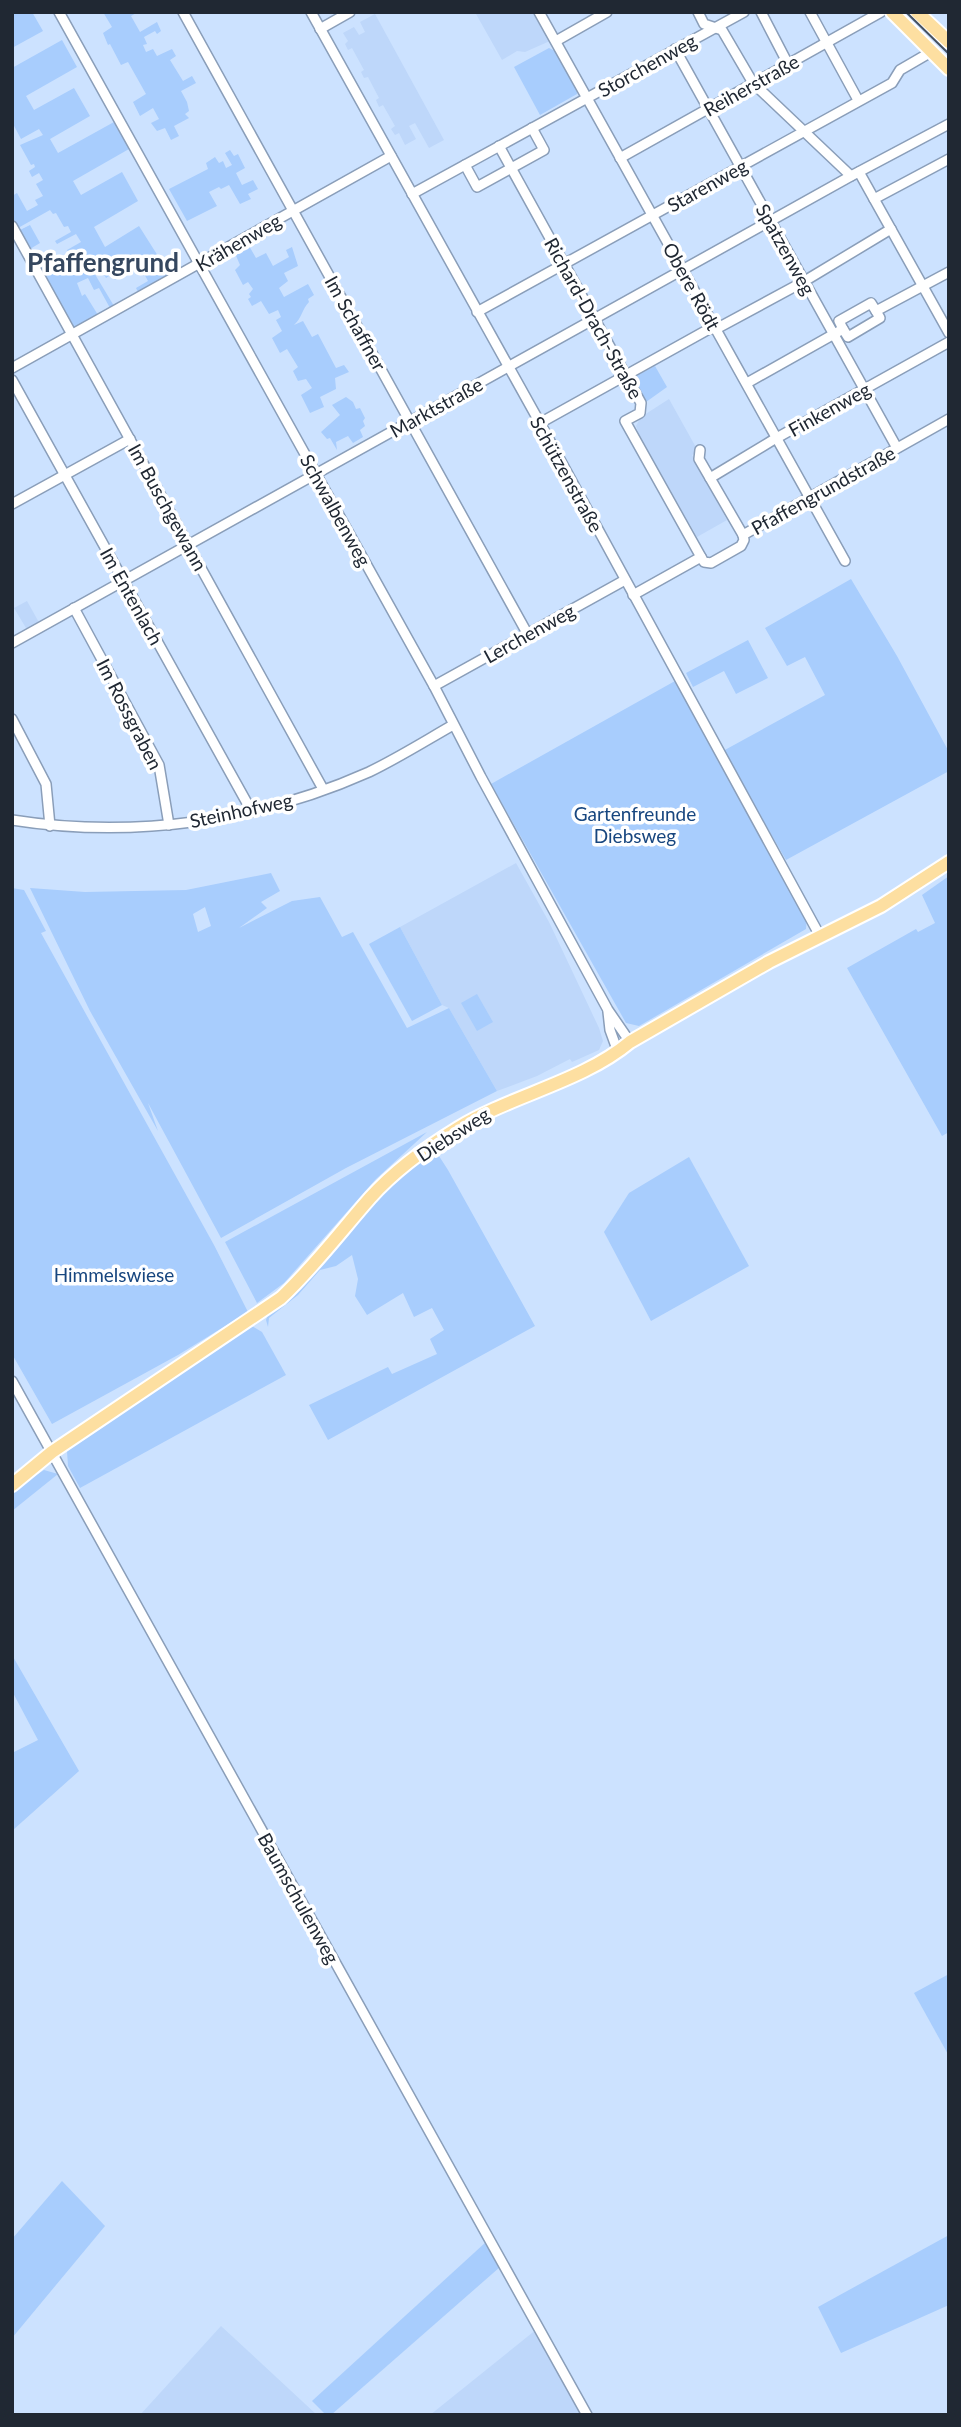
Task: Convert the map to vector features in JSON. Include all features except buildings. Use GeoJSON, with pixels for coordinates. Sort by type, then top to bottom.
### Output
{"type":"FeatureCollection","features":[{"type":"Feature","properties":{"kind":"main road"},"geometry":{"type":"LineString","coordinates":[[892,12],[949,69]]}},
{"type":"Feature","properties":{"kind":"main road"},"geometry":{"type":"LineString","coordinates":[[917,12],[949,42]]}},
{"type":"Feature","properties":{"kind":"main road","name":"Diebsweg"},"geometry":{"type":"LineString","coordinates":[[12,1485],[52,1452],[282,1298],[372,1196],[438,1141],[496,1107],[581,1072],[618,1052],[628,1040],[758,968],[881,906],[949,862]]}},
{"type":"Feature","properties":{"kind":"street","name":"Schwalbenweg"},"geometry":{"type":"LineString","coordinates":[[59,12],[434,686],[608,1010],[628,1040]]}},
{"type":"Feature","properties":{"kind":"street","name":"Im Schaffner"},"geometry":{"type":"LineString","coordinates":[[184,12],[527,633]]}},
{"type":"Feature","properties":{"kind":"street","name":"Schützenstraße"},"geometry":{"type":"LineString","coordinates":[[311,12],[820,936]]}},
{"type":"Feature","properties":{"kind":"street"},"geometry":{"type":"LineString","coordinates":[[320,29],[350,12]]}},
{"type":"Feature","properties":{"kind":"street","name":"Obere Rödt"},"geometry":{"type":"LineString","coordinates":[[539,12],[845,561]]}},
{"type":"Feature","properties":{"kind":"street"},"geometry":{"type":"LineString","coordinates":[[556,41],[607,12]]}},
{"type":"Feature","properties":{"kind":"street"},"geometry":{"type":"LineString","coordinates":[[698,12],[704,24],[722,30],[753,83],[855,174],[874,199],[949,333]]}},
{"type":"Feature","properties":{"kind":"street","name":"Storchenweg"},"geometry":{"type":"LineString","coordinates":[[412,194],[744,12]]}},
{"type":"Feature","properties":{"kind":"street"},"geometry":{"type":"LineString","coordinates":[[761,12],[788,64]]}},
{"type":"Feature","properties":{"kind":"street"},"geometry":{"type":"LineString","coordinates":[[810,12],[858,100]]}},
{"type":"Feature","properties":{"kind":"street","name":"Reiherstraße"},"geometry":{"type":"LineString","coordinates":[[620,158],[881,12]]}},
{"type":"Feature","properties":{"kind":"street","name":"Spatzenweg"},"geometry":{"type":"LineString","coordinates":[[675,49],[897,448]]}},
{"type":"Feature","properties":{"kind":"street","name":"Starenweg"},"geometry":{"type":"LineString","coordinates":[[477,312],[892,83],[900,70],[931,52]]}},
{"type":"Feature","properties":{"kind":"street","name":"Marktstraße"},"geometry":{"type":"LineString","coordinates":[[12,643],[949,124]]}},
{"type":"Feature","properties":{"kind":"street"},"geometry":{"type":"LineString","coordinates":[[465,165],[477,187],[544,150],[532,128]]}},
{"type":"Feature","properties":{"kind":"street","name":"Richard-Drach-Straße"},"geometry":{"type":"LineString","coordinates":[[499,146],[642,407],[640,413],[625,421],[701,557]]}},
{"type":"Feature","properties":{"kind":"street","name":"Krähenweg"},"geometry":{"type":"LineString","coordinates":[[12,368],[391,156]]}},
{"type":"Feature","properties":{"kind":"street"},"geometry":{"type":"LineString","coordinates":[[874,199],[949,159]]}},
{"type":"Feature","properties":{"kind":"street"},"geometry":{"type":"LineString","coordinates":[[540,424],[709,329],[716,329],[803,282],[891,229]]}},
{"type":"Feature","properties":{"kind":"street","name":"Im Buschgewann"},"geometry":{"type":"LineString","coordinates":[[13,231],[323,789]]}},
{"type":"Feature","properties":{"kind":"street"},"geometry":{"type":"LineString","coordinates":[[876,311],[949,272]]}},
{"type":"Feature","properties":{"kind":"street"},"geometry":{"type":"LineString","coordinates":[[872,303],[880,318],[848,337],[843,329],[839,321],[872,303]]}},
{"type":"Feature","properties":{"kind":"street"},"geometry":{"type":"LineString","coordinates":[[747,383],[843,329]]}},
{"type":"Feature","properties":{"kind":"street","name":"Finkenweg"},"geometry":{"type":"LineString","coordinates":[[710,478],[949,342]]}},
{"type":"Feature","properties":{"kind":"street","name":"Im Entenlach"},"geometry":{"type":"LineString","coordinates":[[12,380],[251,812]]}},
{"type":"Feature","properties":{"kind":"street","name":"Pfaffengrundstraße"},"geometry":{"type":"LineString","coordinates":[[634,595],[701,557],[704,562],[711,563],[741,546],[743,535],[949,419]]}},
{"type":"Feature","properties":{"kind":"street"},"geometry":{"type":"LineString","coordinates":[[12,504],[130,439]]}},
{"type":"Feature","properties":{"kind":"street"},"geometry":{"type":"LineString","coordinates":[[700,450],[699,459],[743,535]]}},
{"type":"Feature","properties":{"kind":"street","name":"Lerchenweg"},"geometry":{"type":"LineString","coordinates":[[434,686],[625,580]]}},
{"type":"Feature","properties":{"kind":"street","name":"Im Rossgraben"},"geometry":{"type":"LineString","coordinates":[[74,608],[159,765],[169,825]]}},
{"type":"Feature","properties":{"kind":"street"},"geometry":{"type":"LineString","coordinates":[[12,719],[46,784],[49,793],[50,826]]}},
{"type":"Feature","properties":{"kind":"street","name":"Steinhofweg"},"geometry":{"type":"LineString","coordinates":[[12,820],[50,826],[132,829],[251,812],[371,770],[453,725]]}},
{"type":"Feature","properties":{"kind":"street","name":"Schwalbenweg"},"geometry":{"type":"LineString","coordinates":[[608,1010],[610,1030],[618,1052]]}},
{"type":"Feature","properties":{"kind":"street","name":"Baumschulenweg"},"geometry":{"type":"LineString","coordinates":[[12,1381],[587,2415]]}},
{"type":"Feature","properties":{"kind":"shaded area"},"geometry":{"type":"Polygon","coordinates":[[[532,12],[550,41],[525,52],[517,51],[502,60],[476,14],[532,12]]]}},
{"type":"Feature","properties":{"kind":"shaded area"},"geometry":{"type":"Polygon","coordinates":[[[375,14],[444,140],[429,148],[415,123],[409,126],[416,139],[405,145],[399,133],[395,135],[391,129],[395,126],[383,105],[379,107],[376,100],[379,98],[368,77],[364,78],[361,72],[364,70],[352,48],[348,50],[345,44],[348,41],[343,33],[354,27],[359,35],[365,32],[360,22],[375,14]]]}},
{"type":"Feature","properties":{"kind":"shaded area"},"geometry":{"type":"Polygon","coordinates":[[[669,399],[698,451],[692,455],[727,520],[697,537],[636,426],[641,417],[669,399]]]}},
{"type":"Feature","properties":{"kind":"shaded area"},"geometry":{"type":"Polygon","coordinates":[[[27,601],[41,626],[29,633],[14,608],[27,601]]]}},
{"type":"Feature","properties":{"kind":"shaded area"},"geometry":{"type":"Polygon","coordinates":[[[516,863],[549,922],[603,1041],[599,1050],[572,1062],[570,1059],[537,1076],[497,1091],[449,1008],[442,1005],[400,927],[516,863]]]}},
{"type":"Feature","properties":{"kind":"shaded area"},"geometry":{"type":"Polygon","coordinates":[[[221,2326],[247,2350],[317,2415],[140,2415],[221,2326]]]}},
{"type":"Feature","properties":{"kind":"shaded area"},"geometry":{"type":"Polygon","coordinates":[[[537,2329],[582,2415],[430,2415],[537,2329]]]}},
{"type":"Feature","properties":{"kind":"green space"},"geometry":{"type":"Polygon","coordinates":[[[12,12],[32,12],[43,31],[12,48],[12,12]]]}},
{"type":"Feature","properties":{"kind":"green space"},"geometry":{"type":"Polygon","coordinates":[[[103,12],[138,12],[131,16],[140,32],[157,22],[161,31],[144,37],[146,52],[153,49],[157,56],[172,49],[176,56],[170,60],[183,81],[192,76],[196,83],[181,91],[189,111],[185,114],[189,118],[174,126],[179,136],[171,140],[165,128],[157,131],[151,123],[159,119],[153,108],[140,116],[133,102],[146,94],[128,62],[121,65],[110,44],[108,45],[103,33],[112,27],[103,12]]]}},
{"type":"Feature","properties":{"kind":"green space"},"geometry":{"type":"Polygon","coordinates":[[[62,40],[77,67],[26,96],[34,110],[74,88],[90,116],[50,139],[58,153],[114,122],[129,149],[73,181],[81,195],[122,172],[138,201],[94,227],[105,247],[139,226],[170,275],[138,292],[136,288],[148,281],[134,255],[116,265],[122,276],[115,280],[112,274],[106,278],[100,267],[93,271],[114,306],[110,308],[99,288],[94,290],[88,278],[77,283],[82,296],[85,294],[98,315],[75,328],[36,261],[48,254],[56,267],[71,258],[67,250],[81,242],[76,234],[57,244],[55,241],[71,232],[68,226],[64,227],[56,213],[53,214],[50,210],[18,228],[12,217],[12,196],[17,193],[27,211],[38,205],[35,200],[43,196],[36,184],[43,180],[39,173],[32,177],[29,171],[35,167],[34,164],[31,165],[20,145],[43,135],[39,129],[21,139],[12,122],[12,68],[62,40]]]}},
{"type":"Feature","properties":{"kind":"green space"},"geometry":{"type":"Polygon","coordinates":[[[549,48],[555,51],[577,94],[540,115],[514,67],[549,48]]]}},
{"type":"Feature","properties":{"kind":"green space"},"geometry":{"type":"Polygon","coordinates":[[[230,150],[234,156],[238,154],[245,168],[236,173],[242,185],[253,180],[258,189],[248,194],[251,199],[240,204],[229,185],[221,189],[219,187],[209,192],[217,206],[187,221],[169,189],[208,169],[206,163],[215,157],[219,163],[223,161],[226,168],[232,165],[225,153],[230,150]]]}},
{"type":"Feature","properties":{"kind":"green space"},"geometry":{"type":"Polygon","coordinates":[[[30,225],[40,243],[30,249],[20,230],[30,225]]]}},
{"type":"Feature","properties":{"kind":"green space"},"geometry":{"type":"Polygon","coordinates":[[[248,244],[256,258],[266,253],[273,266],[289,257],[286,250],[292,247],[298,266],[284,273],[288,281],[279,288],[284,297],[308,284],[314,295],[308,299],[309,302],[294,325],[303,321],[312,337],[318,334],[336,368],[344,365],[349,372],[335,378],[336,389],[320,397],[324,407],[310,413],[301,395],[312,388],[306,379],[298,381],[293,371],[298,367],[287,349],[280,353],[272,338],[282,331],[276,320],[281,317],[278,310],[269,314],[261,301],[252,306],[248,299],[253,289],[248,282],[243,285],[235,270],[240,265],[234,251],[248,244]]]}},
{"type":"Feature","properties":{"kind":"green space"},"geometry":{"type":"Polygon","coordinates":[[[655,366],[667,387],[646,402],[632,378],[655,366]]]}},
{"type":"Feature","properties":{"kind":"green space"},"geometry":{"type":"Polygon","coordinates":[[[346,397],[353,402],[356,409],[360,408],[365,418],[365,426],[360,430],[363,437],[353,443],[348,436],[336,442],[337,450],[330,438],[327,439],[321,432],[340,415],[332,405],[346,397]]]}},
{"type":"Feature","properties":{"kind":"green space"},"geometry":{"type":"Polygon","coordinates":[[[851,579],[949,752],[949,771],[786,860],[723,751],[825,695],[805,657],[787,666],[765,628],[851,579]]]}},
{"type":"Feature","properties":{"kind":"green space"},"geometry":{"type":"Polygon","coordinates":[[[748,640],[768,678],[736,694],[724,671],[693,687],[686,673],[748,640]]]}},
{"type":"Feature","properties":{"kind":"green space","name":"Gartenfreunde Diebsweg"},"geometry":{"type":"Polygon","coordinates":[[[675,681],[807,917],[806,929],[639,1026],[626,1023],[491,784],[675,681]]]}},
{"type":"Feature","properties":{"kind":"green space"},"geometry":{"type":"Polygon","coordinates":[[[271,873],[280,891],[261,902],[267,908],[239,928],[292,901],[320,897],[342,937],[353,932],[407,1028],[449,1008],[497,1091],[346,1168],[221,1238],[148,1103],[158,1131],[90,1011],[30,888],[85,892],[186,890],[271,873]],[[205,907],[193,914],[198,932],[211,926],[205,907]]]}},
{"type":"Feature","properties":{"kind":"green space"},"geometry":{"type":"Polygon","coordinates":[[[949,876],[949,1132],[942,1136],[847,968],[916,929],[918,932],[935,923],[922,895],[949,876]]]}},
{"type":"Feature","properties":{"kind":"green space","name":"Himmelswiese"},"geometry":{"type":"Polygon","coordinates":[[[12,888],[24,890],[46,931],[41,933],[214,1245],[248,1312],[178,1355],[52,1424],[12,1354],[12,888]]]}},
{"type":"Feature","properties":{"kind":"green space"},"geometry":{"type":"Polygon","coordinates":[[[400,927],[442,1005],[412,1021],[369,944],[400,927]]]}},
{"type":"Feature","properties":{"kind":"green space"},"geometry":{"type":"Polygon","coordinates":[[[477,994],[493,1022],[477,1031],[461,1003],[477,994]]]}},
{"type":"Feature","properties":{"kind":"green space"},"geometry":{"type":"Polygon","coordinates":[[[427,1132],[376,1179],[284,1283],[257,1303],[225,1242],[427,1132]]]}},
{"type":"Feature","properties":{"kind":"green space"},"geometry":{"type":"Polygon","coordinates":[[[431,1152],[439,1156],[448,1170],[535,1326],[328,1440],[309,1405],[388,1367],[392,1374],[437,1354],[430,1339],[444,1330],[432,1308],[414,1317],[403,1293],[367,1315],[355,1296],[358,1279],[352,1255],[336,1266],[320,1270],[298,1295],[269,1318],[268,1327],[268,1314],[316,1271],[382,1194],[431,1152]]]}},
{"type":"Feature","properties":{"kind":"green space"},"geometry":{"type":"Polygon","coordinates":[[[689,1157],[749,1266],[651,1321],[604,1232],[629,1193],[689,1157]]]}},
{"type":"Feature","properties":{"kind":"green space"},"geometry":{"type":"Polygon","coordinates":[[[252,1326],[262,1332],[286,1375],[80,1488],[68,1466],[67,1451],[252,1326]]]}},
{"type":"Feature","properties":{"kind":"green space"},"geometry":{"type":"Polygon","coordinates":[[[44,1470],[58,1474],[12,1511],[12,1491],[44,1470]]]}},
{"type":"Feature","properties":{"kind":"green space"},"geometry":{"type":"Polygon","coordinates":[[[12,1655],[79,1771],[13,1830],[12,1753],[38,1740],[12,1691],[12,1655]]]}},
{"type":"Feature","properties":{"kind":"green space"},"geometry":{"type":"Polygon","coordinates":[[[949,1974],[949,2056],[914,1993],[949,1974]]]}},
{"type":"Feature","properties":{"kind":"green space"},"geometry":{"type":"Polygon","coordinates":[[[62,2181],[105,2226],[12,2338],[12,2239],[62,2181]]]}},
{"type":"Feature","properties":{"kind":"green space"},"geometry":{"type":"Polygon","coordinates":[[[949,2235],[949,2305],[841,2353],[818,2307],[949,2235]]]}},
{"type":"Feature","properties":{"kind":"green space"},"geometry":{"type":"Polygon","coordinates":[[[486,2242],[500,2267],[331,2415],[326,2415],[312,2401],[486,2242]]]}},
{"type":"Feature","properties":{"kind":"tram line"},"geometry":{"type":"LineString","coordinates":[[906,12],[949,54]]}},
{"type":"Feature","properties":{"kind":"district","name":"Pfaffengrund"},"geometry":{"type":"Point","coordinates":[103,262]}}]}
